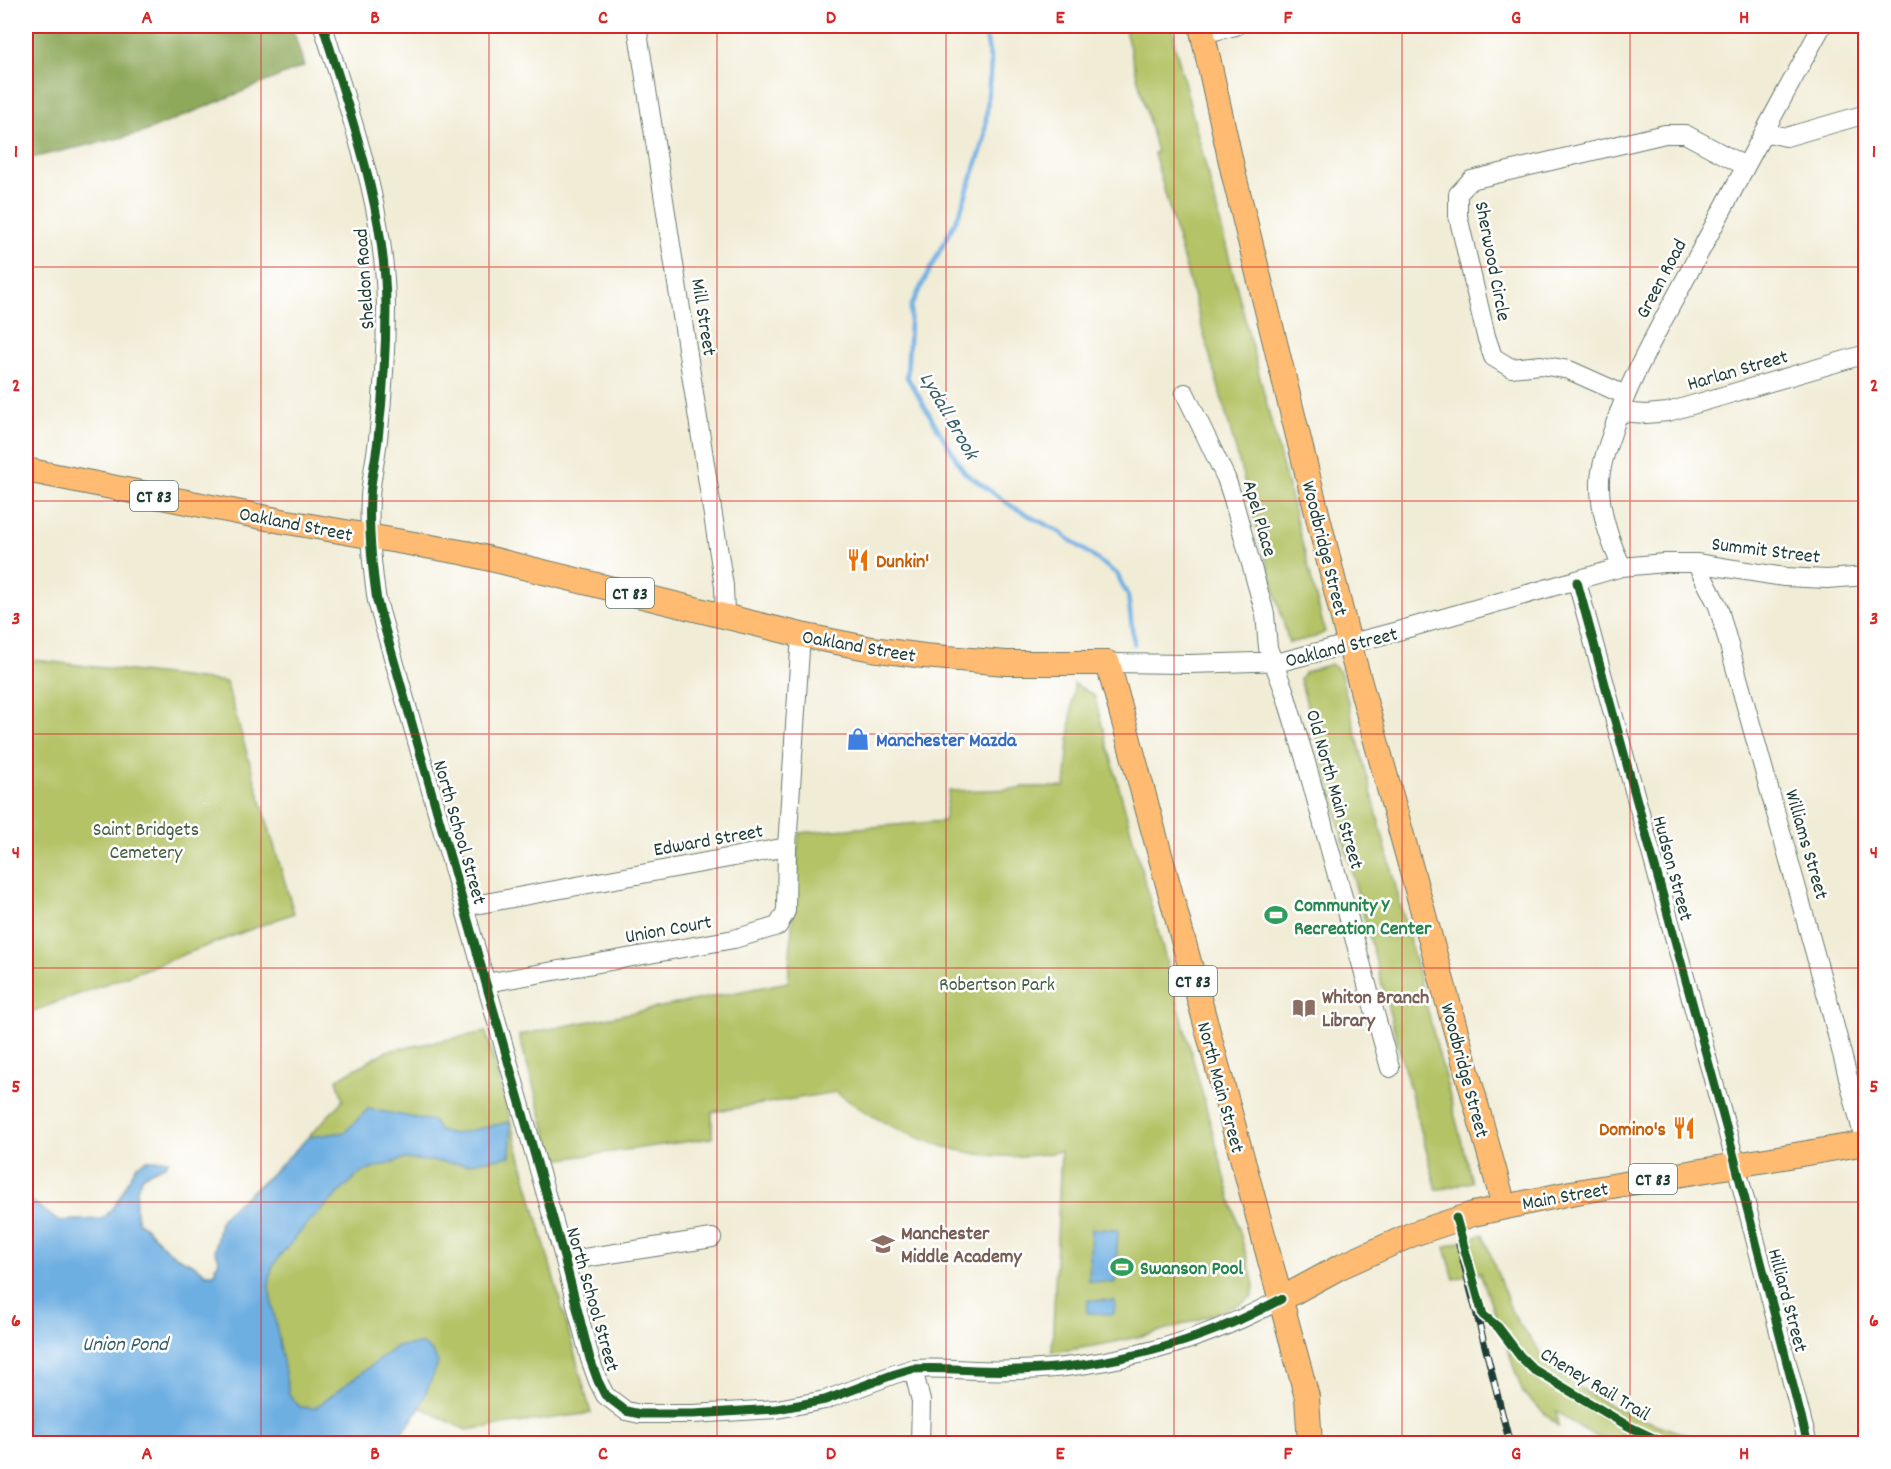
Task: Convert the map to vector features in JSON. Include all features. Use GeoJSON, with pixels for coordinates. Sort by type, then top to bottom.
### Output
{"type":"FeatureCollection","features":[{"type":"Feature","properties":{"kind":"main road","name":"Woodbridge Street"},"geometry":{"type":"LineString","coordinates":[[1201,30],[1237,188],[1349,643],[1504,1206]]}},
{"type":"Feature","properties":{"kind":"main road","name":"Oakland Street"},"geometry":{"type":"LineString","coordinates":[[26,470],[369,537],[466,553],[801,635],[924,656],[1006,663],[1108,663]]}},
{"type":"Feature","properties":{"kind":"main road","name":"North Main Street"},"geometry":{"type":"LineString","coordinates":[[1108,663],[1307,1397],[1310,1443]]}},
{"type":"Feature","properties":{"kind":"main road","name":"Main Street"},"geometry":{"type":"LineString","coordinates":[[1281,1299],[1340,1267],[1425,1228],[1473,1214],[1504,1206],[1865,1143]]}},
{"type":"Feature","properties":{"kind":"street","name":"Sheldon Road"},"geometry":{"type":"LineString","coordinates":[[323,26],[363,155],[382,252],[386,306],[384,376],[370,495],[369,537]]}},
{"type":"Feature","properties":{"kind":"street","name":"Mill Street"},"geometry":{"type":"LineString","coordinates":[[637,26],[724,586],[725,615]]}},
{"type":"Feature","properties":{"kind":"street"},"geometry":{"type":"LineString","coordinates":[[1201,30],[1236,26]]}},
{"type":"Feature","properties":{"kind":"street","name":"Green Road"},"geometry":{"type":"LineString","coordinates":[[1622,567],[1613,548],[1602,502],[1600,480],[1604,457],[1622,403],[1745,166],[1822,26]]}},
{"type":"Feature","properties":{"kind":"street"},"geometry":{"type":"LineString","coordinates":[[1764,132],[1786,137],[1866,114]]}},
{"type":"Feature","properties":{"kind":"street","name":"Sherwood Circle"},"geometry":{"type":"LineString","coordinates":[[1622,403],[1569,370],[1541,365],[1511,368],[1493,357],[1458,216],[1458,194],[1471,180],[1665,134],[1685,134],[1745,166]]}},
{"type":"Feature","properties":{"kind":"street","name":"Harlan Street"},"geometry":{"type":"LineString","coordinates":[[1622,403],[1646,414],[1668,412],[1866,354]]}},
{"type":"Feature","properties":{"kind":"street","name":"Apel Place"},"geometry":{"type":"LineString","coordinates":[[1185,393],[1230,488],[1265,614],[1268,648],[1274,662]]}},
{"type":"Feature","properties":{"kind":"street","name":"North School Street"},"geometry":{"type":"LineString","coordinates":[[369,537],[377,602],[565,1261],[590,1359],[605,1395],[626,1411],[640,1414],[777,1409],[825,1400],[913,1369],[1020,1370],[1106,1361],[1204,1334],[1246,1317],[1281,1299]]}},
{"type":"Feature","properties":{"kind":"street","name":"Oakland Street"},"geometry":{"type":"LineString","coordinates":[[1108,663],[1191,664],[1274,662],[1295,659],[1577,582],[1622,567],[1696,563]]}},
{"type":"Feature","properties":{"kind":"street","name":"Summit Street"},"geometry":{"type":"LineString","coordinates":[[1696,563],[1784,577],[1827,579],[1866,576]]}},
{"type":"Feature","properties":{"kind":"street","name":"Williams Street"},"geometry":{"type":"LineString","coordinates":[[1696,563],[1718,606],[1828,1000],[1865,1143]]}},
{"type":"Feature","properties":{"kind":"street","name":"Hudson Street"},"geometry":{"type":"LineString","coordinates":[[1577,582],[1736,1165]]}},
{"type":"Feature","properties":{"kind":"street","name":"Edward Street"},"geometry":{"type":"LineString","coordinates":[[464,907],[787,847],[801,635]]}},
{"type":"Feature","properties":{"kind":"street","name":"Old North Main Street"},"geometry":{"type":"LineString","coordinates":[[1274,662],[1305,759],[1390,1068]]}},
{"type":"Feature","properties":{"kind":"street","name":"Union Court"},"geometry":{"type":"LineString","coordinates":[[486,983],[734,939],[778,927],[786,911],[787,847]]}},
{"type":"Feature","properties":{"kind":"street","name":"Hilliard Street"},"geometry":{"type":"LineString","coordinates":[[1736,1165],[1808,1443]]}},
{"type":"Feature","properties":{"kind":"street"},"geometry":{"type":"LineString","coordinates":[[565,1261],[712,1238]]}},
{"type":"Feature","properties":{"kind":"street"},"geometry":{"type":"LineString","coordinates":[[913,1369],[921,1401],[920,1443]]}},
{"type":"Feature","properties":{"kind":"green space"},"geometry":{"type":"Polygon","coordinates":[[[26,26],[292,26],[304,66],[142,133],[26,159],[26,26]]]}},
{"type":"Feature","properties":{"kind":"green space"},"geometry":{"type":"Polygon","coordinates":[[[1124,26],[1174,26],[1174,42],[1325,632],[1315,637],[1289,643],[1154,153],[1157,152],[1124,26]]]}},
{"type":"Feature","properties":{"kind":"green space","name":"Saint Bridgets Cemetery"},"geometry":{"type":"Polygon","coordinates":[[[26,659],[226,682],[294,913],[26,1014],[26,659]]]}},
{"type":"Feature","properties":{"kind":"green space"},"geometry":{"type":"Polygon","coordinates":[[[1331,664],[1340,671],[1472,1182],[1437,1190],[1300,679],[1305,672],[1331,664]]]}},
{"type":"Feature","properties":{"kind":"green space","name":"Robertson Park"},"geometry":{"type":"Polygon","coordinates":[[[1074,684],[1094,695],[1254,1284],[1251,1297],[1201,1319],[1159,1331],[1095,1346],[1052,1352],[1061,1151],[1031,1156],[1001,1156],[972,1153],[943,1146],[915,1137],[887,1124],[836,1092],[712,1112],[712,1138],[554,1160],[519,1035],[788,982],[799,833],[944,821],[949,791],[1065,787],[1074,684]]]}},
{"type":"Feature","properties":{"kind":"green space"},"geometry":{"type":"Polygon","coordinates":[[[486,1032],[591,1413],[466,1430],[420,1407],[407,1427],[390,1443],[26,1443],[26,1197],[58,1221],[101,1219],[117,1202],[137,1165],[146,1160],[168,1160],[165,1165],[144,1176],[138,1185],[135,1204],[138,1222],[173,1254],[194,1265],[205,1274],[214,1274],[217,1271],[215,1267],[219,1260],[215,1250],[220,1222],[226,1213],[283,1164],[343,1100],[337,1079],[387,1051],[486,1032]]]}},
{"type":"Feature","properties":{"kind":"green space"},"geometry":{"type":"Polygon","coordinates":[[[1483,1234],[1511,1310],[1546,1361],[1591,1395],[1610,1405],[1651,1423],[1714,1443],[1608,1443],[1556,1411],[1558,1426],[1523,1393],[1480,1272],[1454,1279],[1445,1247],[1483,1234]]]}},
{"type":"Feature","properties":{"kind":"water","name":"Union Pond"},"geometry":{"type":"Polygon","coordinates":[[[368,1109],[433,1121],[439,1131],[455,1134],[509,1122],[511,1137],[510,1156],[465,1164],[403,1159],[360,1173],[306,1225],[272,1268],[269,1287],[289,1394],[300,1407],[315,1408],[397,1346],[422,1344],[433,1352],[438,1363],[420,1407],[407,1427],[390,1443],[26,1443],[26,1197],[58,1221],[101,1219],[117,1202],[137,1165],[146,1160],[168,1160],[165,1165],[144,1176],[138,1185],[135,1204],[138,1222],[173,1254],[194,1265],[205,1274],[214,1274],[217,1271],[215,1267],[219,1260],[215,1250],[220,1222],[226,1213],[260,1185],[309,1137],[345,1132],[368,1109]]]}},
{"type":"Feature","properties":{"kind":"water"},"geometry":{"type":"Polygon","coordinates":[[[1091,1229],[1118,1230],[1115,1283],[1089,1281],[1091,1229]]]}},
{"type":"Feature","properties":{"kind":"water"},"geometry":{"type":"Polygon","coordinates":[[[1088,1300],[1115,1301],[1114,1314],[1087,1313],[1088,1300]]]}},
{"type":"Feature","properties":{"kind":"waterway","name":"Lydall Brook"},"geometry":{"type":"LineString","coordinates":[[984,26],[991,63],[984,142],[960,212],[911,306],[907,377],[964,472],[1013,507],[1058,531],[1117,574],[1128,596],[1134,644]]}},
{"type":"Feature","properties":{"kind":"railway"},"geometry":{"type":"LineString","coordinates":[[1459,1245],[1510,1444]]}},
{"type":"Feature","properties":{"kind":"cycle path"},"geometry":{"type":"LineString","coordinates":[[323,26],[365,165],[380,236],[384,272],[386,308],[384,374],[370,510],[371,550],[377,601],[565,1261],[590,1359],[605,1395],[626,1411],[640,1414],[693,1414],[777,1409],[825,1400],[912,1369],[1018,1370],[1052,1368],[1120,1358],[1153,1350],[1219,1328],[1281,1299]]}},
{"type":"Feature","properties":{"kind":"cycle path"},"geometry":{"type":"LineString","coordinates":[[1577,582],[1728,1134],[1808,1444]]}},
{"type":"Feature","properties":{"kind":"cycle path","name":"Cheney Rail Trail"},"geometry":{"type":"LineString","coordinates":[[1456,1218],[1483,1315],[1498,1327],[1520,1356],[1533,1369],[1628,1426],[1666,1444]]}},
{"type":"Feature","properties":{"kind":"place","name":"Dunkin'"},"geometry":{"type":"Point","coordinates":[858,560]}},
{"type":"Feature","properties":{"kind":"place","name":"Manchester Mazda"},"geometry":{"type":"Point","coordinates":[858,739]}},
{"type":"Feature","properties":{"kind":"place","name":"Community Y Recreation Center"},"geometry":{"type":"Point","coordinates":[1276,915]}},
{"type":"Feature","properties":{"kind":"place","name":"Whiton Branch Library"},"geometry":{"type":"Point","coordinates":[1304,1008]}},
{"type":"Feature","properties":{"kind":"place","name":"Domino's"},"geometry":{"type":"Point","coordinates":[1684,1128]}},
{"type":"Feature","properties":{"kind":"place","name":"Manchester Middle Academy"},"geometry":{"type":"Point","coordinates":[883,1244]}},
{"type":"Feature","properties":{"kind":"place","name":"Swanson Pool"},"geometry":{"type":"Point","coordinates":[1122,1267]}}]}
